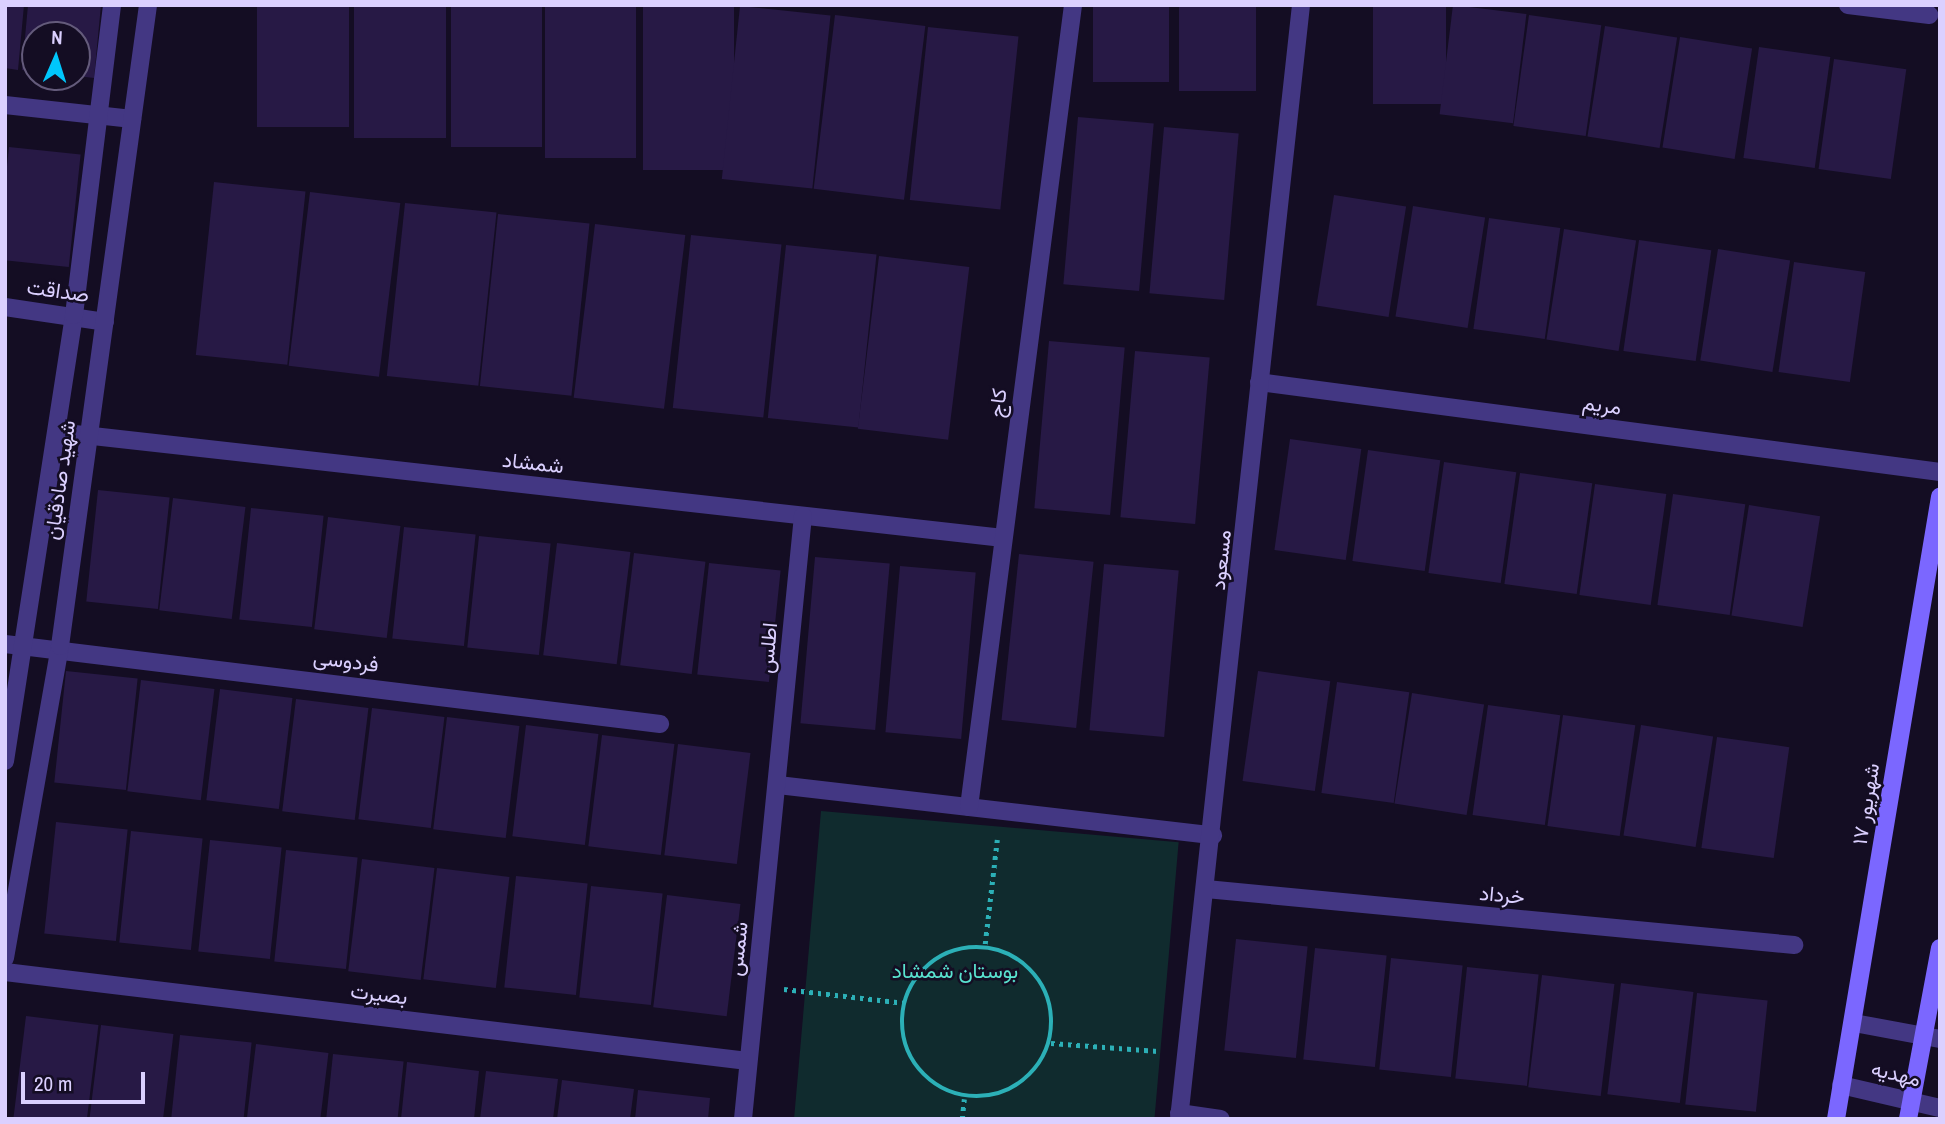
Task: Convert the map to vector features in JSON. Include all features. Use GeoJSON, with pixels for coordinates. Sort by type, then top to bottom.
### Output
{"type":"FeatureCollection","features":[{"type":"Feature","properties":{"kind":"main road","name":"۱۷ شهریور"},"geometry":{"type":"LineString","coordinates":[[1836,1119],[1940,497]]}},
{"type":"Feature","properties":{"kind":"main road"},"geometry":{"type":"LineString","coordinates":[[1910,1110],[1933,1037],[1940,947]]}},
{"type":"Feature","properties":{"kind":"street","name":"شهید صادقیان"},"geometry":{"type":"LineString","coordinates":[[5,761],[26,647],[74,315],[112,5]]}},
{"type":"Feature","properties":{"kind":"street","name":"شهید صادقیان"},"geometry":{"type":"LineString","coordinates":[[5,958],[60,646],[148,5]]}},
{"type":"Feature","properties":{"kind":"street","name":"کاج"},"geometry":{"type":"LineString","coordinates":[[970,807],[1073,5]]}},
{"type":"Feature","properties":{"kind":"street","name":"مسعود"},"geometry":{"type":"LineString","coordinates":[[1179,1116],[1213,835],[1301,5]]}},
{"type":"Feature","properties":{"kind":"street"},"geometry":{"type":"LineString","coordinates":[[1848,5],[1929,15]]}},
{"type":"Feature","properties":{"kind":"street"},"geometry":{"type":"LineString","coordinates":[[5,105],[132,119]]}},
{"type":"Feature","properties":{"kind":"street","name":"صداقت"},"geometry":{"type":"LineString","coordinates":[[5,307],[105,321]]}},
{"type":"Feature","properties":{"kind":"street","name":"مریم"},"geometry":{"type":"LineString","coordinates":[[1259,382],[1940,472]]}},
{"type":"Feature","properties":{"kind":"street","name":"شمشاد"},"geometry":{"type":"LineString","coordinates":[[57,432],[1003,538]]}},
{"type":"Feature","properties":{"kind":"street","name":"اطلس"},"geometry":{"type":"LineString","coordinates":[[778,785],[803,516]]}},
{"type":"Feature","properties":{"kind":"street","name":"فردوسی"},"geometry":{"type":"LineString","coordinates":[[5,644],[26,647],[60,646],[660,724]]}},
{"type":"Feature","properties":{"kind":"street"},"geometry":{"type":"LineString","coordinates":[[778,785],[1213,835]]}},
{"type":"Feature","properties":{"kind":"street","name":"شمس"},"geometry":{"type":"LineString","coordinates":[[743,1119],[778,785]]}},
{"type":"Feature","properties":{"kind":"street","name":"خرداد"},"geometry":{"type":"LineString","coordinates":[[1206,889],[1794,945]]}},
{"type":"Feature","properties":{"kind":"street","name":"بصیرت"},"geometry":{"type":"LineString","coordinates":[[5,972],[748,1061]]}},
{"type":"Feature","properties":{"kind":"street","name":"مهدیه"},"geometry":{"type":"LineString","coordinates":[[1854,1023],[1933,1037]]}},
{"type":"Feature","properties":{"kind":"street","name":"مهدیه"},"geometry":{"type":"LineString","coordinates":[[1841,1085],[1910,1110],[1940,1108]]}},
{"type":"Feature","properties":{"kind":"street"},"geometry":{"type":"LineString","coordinates":[[1179,1116],[1221,1119]]}},
{"type":"Feature","properties":{"kind":"path"},"geometry":{"type":"LineString","coordinates":[[985,944],[1001,810]]}},
{"type":"Feature","properties":{"kind":"path"},"geometry":{"type":"LineString","coordinates":[[985,944],[1036,974],[1051,1008],[1051,1043],[1019,1084],[964,1098],[926,1078],[911,1059],[902,1035],[905,1003],[934,960],[985,944]]}},
{"type":"Feature","properties":{"kind":"path"},"geometry":{"type":"LineString","coordinates":[[757,986],[905,1003]]}},
{"type":"Feature","properties":{"kind":"path"},"geometry":{"type":"LineString","coordinates":[[1051,1043],[1187,1053]]}},
{"type":"Feature","properties":{"kind":"path"},"geometry":{"type":"LineString","coordinates":[[962,1119],[964,1098]]}},
{"type":"Feature","properties":{"kind":"green space","name":"بوستان شمشاد"},"geometry":{"type":"Polygon","coordinates":[[[821,811],[1179,842],[1154,1119],[794,1119],[821,811]]]}},
{"type":"Feature","properties":{"kind":"building"},"geometry":{"type":"Polygon","coordinates":[[[5,5],[24,5],[18,70],[5,68],[5,5]]]}},
{"type":"Feature","properties":{"kind":"building"},"geometry":{"type":"Polygon","coordinates":[[[28,5],[101,5],[94,78],[91,78],[91,21],[27,21],[28,5]]]}},
{"type":"Feature","properties":{"kind":"building"},"geometry":{"type":"Polygon","coordinates":[[[257,5],[349,5],[349,127],[257,127],[257,5]]]}},
{"type":"Feature","properties":{"kind":"building"},"geometry":{"type":"Polygon","coordinates":[[[354,5],[446,5],[446,138],[354,138],[354,5]]]}},
{"type":"Feature","properties":{"kind":"building"},"geometry":{"type":"Polygon","coordinates":[[[451,5],[542,5],[542,147],[451,147],[451,5]]]}},
{"type":"Feature","properties":{"kind":"building"},"geometry":{"type":"Polygon","coordinates":[[[545,5],[636,5],[636,158],[545,158],[545,5]]]}},
{"type":"Feature","properties":{"kind":"building"},"geometry":{"type":"Polygon","coordinates":[[[643,5],[734,5],[734,170],[643,170],[643,5]]]}},
{"type":"Feature","properties":{"kind":"building"},"geometry":{"type":"Polygon","coordinates":[[[1093,5],[1169,5],[1169,82],[1093,82],[1093,5]]]}},
{"type":"Feature","properties":{"kind":"building"},"geometry":{"type":"Polygon","coordinates":[[[1179,5],[1256,5],[1256,91],[1179,91],[1179,5]]]}},
{"type":"Feature","properties":{"kind":"building"},"geometry":{"type":"Polygon","coordinates":[[[1373,5],[1446,5],[1446,104],[1373,104],[1373,5]]]}},
{"type":"Feature","properties":{"kind":"building"},"geometry":{"type":"Polygon","coordinates":[[[1453,5],[1526,14],[1513,123],[1440,114],[1453,5]]]}},
{"type":"Feature","properties":{"kind":"building"},"geometry":{"type":"Polygon","coordinates":[[[740,6],[831,16],[812,189],[722,179],[740,6]]]}},
{"type":"Feature","properties":{"kind":"building"},"geometry":{"type":"Polygon","coordinates":[[[835,15],[925,26],[904,200],[814,189],[835,15]]]}},
{"type":"Feature","properties":{"kind":"building"},"geometry":{"type":"Polygon","coordinates":[[[1529,15],[1601,25],[1586,136],[1513,126],[1529,15]]]}},
{"type":"Feature","properties":{"kind":"building"},"geometry":{"type":"Polygon","coordinates":[[[1605,26],[1677,37],[1660,148],[1587,137],[1605,26]]]}},
{"type":"Feature","properties":{"kind":"building"},"geometry":{"type":"Polygon","coordinates":[[[928,27],[1019,37],[1000,210],[910,200],[928,27]]]}},
{"type":"Feature","properties":{"kind":"building"},"geometry":{"type":"Polygon","coordinates":[[[1680,37],[1752,48],[1735,159],[1662,148],[1680,37]]]}},
{"type":"Feature","properties":{"kind":"building"},"geometry":{"type":"Polygon","coordinates":[[[1759,47],[1830,57],[1815,168],[1743,158],[1759,47]]]}},
{"type":"Feature","properties":{"kind":"building"},"geometry":{"type":"Polygon","coordinates":[[[1834,59],[1906,69],[1891,179],[1819,169],[1834,59]]]}},
{"type":"Feature","properties":{"kind":"building"},"geometry":{"type":"Polygon","coordinates":[[[1078,117],[1154,124],[1139,291],[1063,284],[1078,117]]]}},
{"type":"Feature","properties":{"kind":"building"},"geometry":{"type":"Polygon","coordinates":[[[1164,127],[1239,134],[1224,300],[1149,293],[1164,127]]]}},
{"type":"Feature","properties":{"kind":"building"},"geometry":{"type":"Polygon","coordinates":[[[9,147],[81,155],[69,267],[5,260],[5,185],[9,147]]]}},
{"type":"Feature","properties":{"kind":"building"},"geometry":{"type":"Polygon","coordinates":[[[214,182],[305,192],[287,365],[196,355],[214,182]]]}},
{"type":"Feature","properties":{"kind":"building"},"geometry":{"type":"Polygon","coordinates":[[[310,192],[400,203],[379,377],[289,366],[310,192]]]}},
{"type":"Feature","properties":{"kind":"building"},"geometry":{"type":"Polygon","coordinates":[[[1334,195],[1406,206],[1389,317],[1316,306],[1334,195]]]}},
{"type":"Feature","properties":{"kind":"building"},"geometry":{"type":"Polygon","coordinates":[[[405,203],[496,213],[478,386],[387,376],[405,203]]]}},
{"type":"Feature","properties":{"kind":"building"},"geometry":{"type":"Polygon","coordinates":[[[1413,206],[1485,217],[1468,328],[1395,317],[1413,206]]]}},
{"type":"Feature","properties":{"kind":"building"},"geometry":{"type":"Polygon","coordinates":[[[498,214],[589,224],[571,396],[480,386],[498,214]]]}},
{"type":"Feature","properties":{"kind":"building"},"geometry":{"type":"Polygon","coordinates":[[[1489,218],[1560,228],[1545,339],[1473,329],[1489,218]]]}},
{"type":"Feature","properties":{"kind":"building"},"geometry":{"type":"Polygon","coordinates":[[[595,224],[685,235],[664,409],[574,398],[595,224]]]}},
{"type":"Feature","properties":{"kind":"building"},"geometry":{"type":"Polygon","coordinates":[[[1564,229],[1636,240],[1619,351],[1546,340],[1564,229]]]}},
{"type":"Feature","properties":{"kind":"building"},"geometry":{"type":"Polygon","coordinates":[[[691,235],[782,245],[763,418],[673,408],[691,235]]]}},
{"type":"Feature","properties":{"kind":"building"},"geometry":{"type":"Polygon","coordinates":[[[1639,240],[1711,250],[1696,361],[1623,351],[1639,240]]]}},
{"type":"Feature","properties":{"kind":"building"},"geometry":{"type":"Polygon","coordinates":[[[786,245],[877,255],[858,428],[768,418],[786,245]]]}},
{"type":"Feature","properties":{"kind":"building"},"geometry":{"type":"Polygon","coordinates":[[[1718,249],[1790,260],[1772,372],[1700,361],[1718,249]]]}},
{"type":"Feature","properties":{"kind":"building"},"geometry":{"type":"Polygon","coordinates":[[[879,256],[969,267],[948,440],[858,429],[879,256]]]}},
{"type":"Feature","properties":{"kind":"building"},"geometry":{"type":"Polygon","coordinates":[[[1794,262],[1865,272],[1850,382],[1779,372],[1794,262]]]}},
{"type":"Feature","properties":{"kind":"building"},"geometry":{"type":"Polygon","coordinates":[[[1049,341],[1125,348],[1110,515],[1034,508],[1049,341]]]}},
{"type":"Feature","properties":{"kind":"building"},"geometry":{"type":"Polygon","coordinates":[[[1135,351],[1210,358],[1195,524],[1120,517],[1135,351]]]}},
{"type":"Feature","properties":{"kind":"building"},"geometry":{"type":"Polygon","coordinates":[[[1290,439],[1361,449],[1346,560],[1274,550],[1290,439]]]}},
{"type":"Feature","properties":{"kind":"building"},"geometry":{"type":"Polygon","coordinates":[[[1368,450],[1440,460],[1425,571],[1352,561],[1368,450]]]}},
{"type":"Feature","properties":{"kind":"building"},"geometry":{"type":"Polygon","coordinates":[[[1444,462],[1516,472],[1501,583],[1428,573],[1444,462]]]}},
{"type":"Feature","properties":{"kind":"building"},"geometry":{"type":"Polygon","coordinates":[[[1520,473],[1592,483],[1577,594],[1504,584],[1520,473]]]}},
{"type":"Feature","properties":{"kind":"building"},"geometry":{"type":"Polygon","coordinates":[[[1595,484],[1666,494],[1651,605],[1579,595],[1595,484]]]}},
{"type":"Feature","properties":{"kind":"building"},"geometry":{"type":"Polygon","coordinates":[[[98,490],[170,498],[158,609],[86,601],[98,490]]]}},
{"type":"Feature","properties":{"kind":"building"},"geometry":{"type":"Polygon","coordinates":[[[1673,494],[1745,504],[1730,615],[1657,605],[1673,494]]]}},
{"type":"Feature","properties":{"kind":"building"},"geometry":{"type":"Polygon","coordinates":[[[173,498],[245,507],[232,619],[159,610],[173,498]]]}},
{"type":"Feature","properties":{"kind":"building"},"geometry":{"type":"Polygon","coordinates":[[[1749,505],[1820,516],[1803,627],[1731,616],[1749,505]]]}},
{"type":"Feature","properties":{"kind":"building"},"geometry":{"type":"Polygon","coordinates":[[[251,508],[324,516],[312,627],[239,619],[251,508]]]}},
{"type":"Feature","properties":{"kind":"building"},"geometry":{"type":"Polygon","coordinates":[[[328,517],[400,526],[387,638],[314,629],[328,517]]]}},
{"type":"Feature","properties":{"kind":"building"},"geometry":{"type":"Polygon","coordinates":[[[404,527],[476,535],[464,646],[392,638],[404,527]]]}},
{"type":"Feature","properties":{"kind":"building"},"geometry":{"type":"Polygon","coordinates":[[[479,536],[551,544],[539,655],[467,647],[479,536]]]}},
{"type":"Feature","properties":{"kind":"building"},"geometry":{"type":"Polygon","coordinates":[[[557,543],[630,552],[617,664],[543,655],[557,543]]]}},
{"type":"Feature","properties":{"kind":"building"},"geometry":{"type":"Polygon","coordinates":[[[634,553],[705,562],[692,674],[620,665],[634,553]]]}},
{"type":"Feature","properties":{"kind":"building"},"geometry":{"type":"Polygon","coordinates":[[[1019,554],[1094,562],[1076,728],[1002,720],[1019,554]]]}},
{"type":"Feature","properties":{"kind":"building"},"geometry":{"type":"Polygon","coordinates":[[[815,557],[890,564],[875,730],[800,723],[815,557]]]}},
{"type":"Feature","properties":{"kind":"building"},"geometry":{"type":"Polygon","coordinates":[[[709,563],[781,571],[769,682],[697,674],[709,563]]]}},
{"type":"Feature","properties":{"kind":"building"},"geometry":{"type":"Polygon","coordinates":[[[1104,564],[1179,571],[1164,737],[1089,730],[1104,564]]]}},
{"type":"Feature","properties":{"kind":"building"},"geometry":{"type":"Polygon","coordinates":[[[900,566],[976,573],[961,739],[885,732],[900,566]]]}},
{"type":"Feature","properties":{"kind":"building"},"geometry":{"type":"Polygon","coordinates":[[[66,671],[138,679],[126,790],[54,782],[66,671]]]}},
{"type":"Feature","properties":{"kind":"building"},"geometry":{"type":"Polygon","coordinates":[[[1258,671],[1330,681],[1315,791],[1243,781],[1258,671]]]}},
{"type":"Feature","properties":{"kind":"building"},"geometry":{"type":"Polygon","coordinates":[[[141,680],[214,689],[201,800],[127,791],[141,680]]]}},
{"type":"Feature","properties":{"kind":"building"},"geometry":{"type":"Polygon","coordinates":[[[1337,682],[1409,692],[1394,803],[1321,793],[1337,682]]]}},
{"type":"Feature","properties":{"kind":"building"},"geometry":{"type":"Polygon","coordinates":[[[220,689],[292,698],[279,809],[206,800],[220,689]]]}},
{"type":"Feature","properties":{"kind":"building"},"geometry":{"type":"Polygon","coordinates":[[[1412,693],[1484,704],[1467,815],[1394,804],[1412,693]]]}},
{"type":"Feature","properties":{"kind":"building"},"geometry":{"type":"Polygon","coordinates":[[[296,699],[368,708],[355,820],[282,811],[296,699]]]}},
{"type":"Feature","properties":{"kind":"building"},"geometry":{"type":"Polygon","coordinates":[[[1488,705],[1560,715],[1545,825],[1473,815],[1488,705]]]}},
{"type":"Feature","properties":{"kind":"building"},"geometry":{"type":"Polygon","coordinates":[[[372,708],[444,717],[431,828],[358,819],[372,708]]]}},
{"type":"Feature","properties":{"kind":"building"},"geometry":{"type":"Polygon","coordinates":[[[1563,715],[1635,725],[1620,836],[1547,826],[1563,715]]]}},
{"type":"Feature","properties":{"kind":"building"},"geometry":{"type":"Polygon","coordinates":[[[447,717],[519,726],[506,838],[433,829],[447,717]]]}},
{"type":"Feature","properties":{"kind":"building"},"geometry":{"type":"Polygon","coordinates":[[[526,725],[598,734],[585,845],[512,836],[526,725]]]}},
{"type":"Feature","properties":{"kind":"building"},"geometry":{"type":"Polygon","coordinates":[[[1641,725],[1713,736],[1696,847],[1623,836],[1641,725]]]}},
{"type":"Feature","properties":{"kind":"building"},"geometry":{"type":"Polygon","coordinates":[[[602,735],[674,744],[661,855],[588,846],[602,735]]]}},
{"type":"Feature","properties":{"kind":"building"},"geometry":{"type":"Polygon","coordinates":[[[1717,737],[1789,747],[1774,858],[1701,848],[1717,737]]]}},
{"type":"Feature","properties":{"kind":"building"},"geometry":{"type":"Polygon","coordinates":[[[678,744],[750,753],[737,864],[664,855],[678,744]]]}},
{"type":"Feature","properties":{"kind":"building"},"geometry":{"type":"Polygon","coordinates":[[[56,822],[128,830],[116,941],[44,933],[56,822]]]}},
{"type":"Feature","properties":{"kind":"building"},"geometry":{"type":"Polygon","coordinates":[[[131,831],[203,839],[191,950],[119,942],[131,831]]]}},
{"type":"Feature","properties":{"kind":"building"},"geometry":{"type":"Polygon","coordinates":[[[210,840],[282,848],[270,959],[198,951],[210,840]]]}},
{"type":"Feature","properties":{"kind":"building"},"geometry":{"type":"Polygon","coordinates":[[[286,850],[358,858],[346,969],[274,961],[286,850]]]}},
{"type":"Feature","properties":{"kind":"building"},"geometry":{"type":"Polygon","coordinates":[[[362,859],[434,868],[421,980],[348,971],[362,859]]]}},
{"type":"Feature","properties":{"kind":"building"},"geometry":{"type":"Polygon","coordinates":[[[437,868],[509,877],[496,988],[423,979],[437,868]]]}},
{"type":"Feature","properties":{"kind":"building"},"geometry":{"type":"Polygon","coordinates":[[[516,876],[588,884],[576,995],[504,987],[516,876]]]}},
{"type":"Feature","properties":{"kind":"building"},"geometry":{"type":"Polygon","coordinates":[[[591,886],[663,894],[651,1005],[579,997],[591,886]]]}},
{"type":"Feature","properties":{"kind":"building"},"geometry":{"type":"Polygon","coordinates":[[[667,895],[740,904],[727,1016],[653,1007],[667,895]]]}},
{"type":"Feature","properties":{"kind":"building"},"geometry":{"type":"Polygon","coordinates":[[[1236,939],[1308,947],[1296,1058],[1224,1050],[1236,939]]]}},
{"type":"Feature","properties":{"kind":"building"},"geometry":{"type":"Polygon","coordinates":[[[1315,948],[1387,956],[1375,1067],[1303,1059],[1315,948]]]}},
{"type":"Feature","properties":{"kind":"building"},"geometry":{"type":"Polygon","coordinates":[[[1391,958],[1463,966],[1451,1077],[1379,1069],[1391,958]]]}},
{"type":"Feature","properties":{"kind":"building"},"geometry":{"type":"Polygon","coordinates":[[[1467,967],[1539,975],[1527,1086],[1455,1078],[1467,967]]]}},
{"type":"Feature","properties":{"kind":"building"},"geometry":{"type":"Polygon","coordinates":[[[1542,975],[1614,984],[1601,1096],[1528,1087],[1542,975]]]}},
{"type":"Feature","properties":{"kind":"building"},"geometry":{"type":"Polygon","coordinates":[[[1621,983],[1693,992],[1680,1103],[1607,1094],[1621,983]]]}},
{"type":"Feature","properties":{"kind":"building"},"geometry":{"type":"Polygon","coordinates":[[[1697,993],[1768,1000],[1756,1112],[1685,1104],[1697,993]]]}},
{"type":"Feature","properties":{"kind":"building"},"geometry":{"type":"Polygon","coordinates":[[[26,1016],[98,1025],[87,1119],[13,1119],[26,1016]]]}},
{"type":"Feature","properties":{"kind":"building"},"geometry":{"type":"Polygon","coordinates":[[[101,1025],[173,1034],[163,1119],[89,1119],[101,1025]]]}},
{"type":"Feature","properties":{"kind":"building"},"geometry":{"type":"Polygon","coordinates":[[[180,1035],[252,1043],[244,1119],[171,1119],[180,1035]]]}},
{"type":"Feature","properties":{"kind":"building"},"geometry":{"type":"Polygon","coordinates":[[[256,1044],[328,1053],[320,1119],[247,1119],[256,1044]]]}},
{"type":"Feature","properties":{"kind":"building"},"geometry":{"type":"Polygon","coordinates":[[[333,1054],[404,1061],[398,1119],[326,1119],[333,1054]]]}},
{"type":"Feature","properties":{"kind":"building"},"geometry":{"type":"Polygon","coordinates":[[[407,1062],[479,1071],[474,1119],[401,1119],[407,1062]]]}},
{"type":"Feature","properties":{"kind":"building"},"geometry":{"type":"Polygon","coordinates":[[[486,1071],[558,1079],[553,1119],[480,1119],[486,1071]]]}},
{"type":"Feature","properties":{"kind":"building"},"geometry":{"type":"Polygon","coordinates":[[[562,1080],[634,1089],[630,1119],[557,1119],[562,1080]]]}},
{"type":"Feature","properties":{"kind":"building"},"geometry":{"type":"Polygon","coordinates":[[[638,1090],[710,1098],[708,1119],[635,1119],[638,1090]]]}}]}
